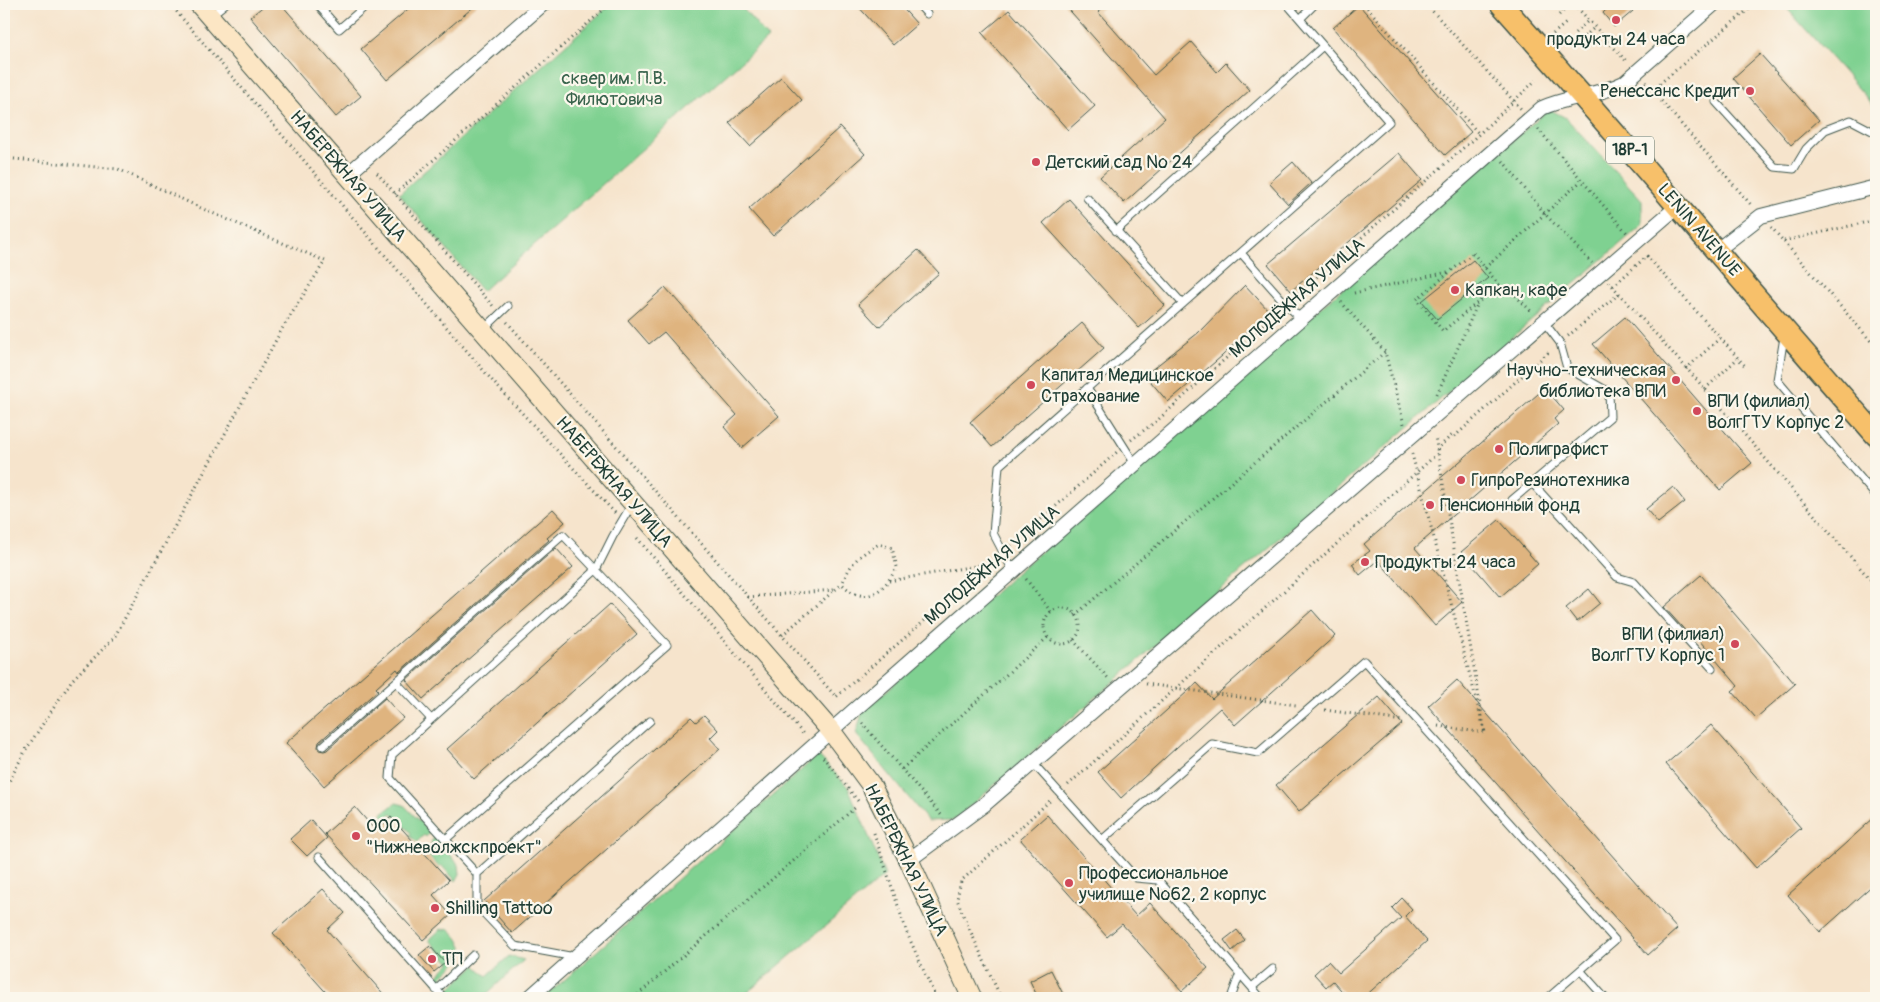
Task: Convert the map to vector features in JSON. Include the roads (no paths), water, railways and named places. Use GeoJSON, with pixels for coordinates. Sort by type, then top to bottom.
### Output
{"type":"FeatureCollection","features":[{"type":"Feature","properties":{"kind":"main road","name":"LENIN AVENUE"},"geometry":{"type":"LineString","coordinates":[[1501,4],[1583,95],[1785,332],[1876,434]]}},
{"type":"Feature","properties":{"kind":"street"},"geometry":{"type":"LineString","coordinates":[[347,175],[542,4]]}},
{"type":"Feature","properties":{"kind":"street","name":"МОЛОДЁЖНАЯ УЛИЦА"},"geometry":{"type":"LineString","coordinates":[[529,998],[1015,569],[1542,108],[1557,101],[1611,89],[1624,83],[1714,4]]}},
{"type":"Feature","properties":{"kind":"street","name":"НАБЕРЕЖНАЯ УЛИЦА"},"geometry":{"type":"LineString","coordinates":[[204,10],[831,731],[870,785],[909,860],[972,998]]}},
{"type":"Feature","properties":{"kind":"street"},"geometry":{"type":"LineString","coordinates":[[1716,251],[1761,216],[1876,187]]}},
{"type":"Feature","properties":{"kind":"street"},"geometry":{"type":"LineString","coordinates":[[909,860],[986,804],[1540,320],[1636,243],[1678,206]]}},
{"type":"Feature","properties":{"kind":"lane"},"geometry":{"type":"LineString","coordinates":[[204,10],[225,4]]}},
{"type":"Feature","properties":{"kind":"lane"},"geometry":{"type":"LineString","coordinates":[[317,4],[339,29],[368,4]]}},
{"type":"Feature","properties":{"kind":"lane"},"geometry":{"type":"LineString","coordinates":[[918,4],[927,14]]}},
{"type":"Feature","properties":{"kind":"lane"},"geometry":{"type":"LineString","coordinates":[[1015,569],[993,533],[999,466],[1389,122],[1286,4]]}},
{"type":"Feature","properties":{"kind":"lane"},"geometry":{"type":"LineString","coordinates":[[1300,19],[1315,4]]}},
{"type":"Feature","properties":{"kind":"lane"},"geometry":{"type":"LineString","coordinates":[[1116,231],[1323,46]]}},
{"type":"Feature","properties":{"kind":"lane"},"geometry":{"type":"LineString","coordinates":[[1716,102],[1774,167],[1794,170],[1806,149],[1825,130],[1851,120],[1876,133]]}},
{"type":"Feature","properties":{"kind":"lane"},"geometry":{"type":"LineString","coordinates":[[1087,198],[1183,304]]}},
{"type":"Feature","properties":{"kind":"lane"},"geometry":{"type":"LineString","coordinates":[[1241,253],[1301,319]]}},
{"type":"Feature","properties":{"kind":"lane"},"geometry":{"type":"LineString","coordinates":[[482,330],[508,306]]}},
{"type":"Feature","properties":{"kind":"lane"},"geometry":{"type":"LineString","coordinates":[[1512,500],[1610,417],[1609,392],[1568,368],[1560,342],[1540,320]]}},
{"type":"Feature","properties":{"kind":"lane"},"geometry":{"type":"LineString","coordinates":[[1785,332],[1777,380],[1876,496]]}},
{"type":"Feature","properties":{"kind":"lane"},"geometry":{"type":"LineString","coordinates":[[1087,388],[1135,464]]}},
{"type":"Feature","properties":{"kind":"lane"},"geometry":{"type":"LineString","coordinates":[[1533,484],[1616,577],[1634,582],[1712,668]]}},
{"type":"Feature","properties":{"kind":"lane"},"geometry":{"type":"LineString","coordinates":[[575,957],[515,946],[477,906],[477,874],[390,778],[392,755],[596,570],[632,504]]}},
{"type":"Feature","properties":{"kind":"lane"},"geometry":{"type":"LineString","coordinates":[[322,746],[563,535],[668,646],[446,839]]}},
{"type":"Feature","properties":{"kind":"lane"},"geometry":{"type":"LineString","coordinates":[[1102,840],[1212,744],[1258,753],[1364,661],[1615,940],[1548,998]]}},
{"type":"Feature","properties":{"kind":"lane"},"geometry":{"type":"LineString","coordinates":[[396,682],[432,719]]}},
{"type":"Feature","properties":{"kind":"lane"},"geometry":{"type":"LineString","coordinates":[[477,874],[650,721]]}},
{"type":"Feature","properties":{"kind":"lane"},"geometry":{"type":"LineString","coordinates":[[1033,763],[1136,878],[1158,880],[1261,998]]}},
{"type":"Feature","properties":{"kind":"lane"},"geometry":{"type":"LineString","coordinates":[[319,857],[444,998]]}},
{"type":"Feature","properties":{"kind":"lane"},"geometry":{"type":"LineString","coordinates":[[436,990],[473,955]]}},
{"type":"Feature","properties":{"kind":"lane"},"geometry":{"type":"LineString","coordinates":[[1252,987],[1273,969]]}},
{"type":"Feature","properties":{"kind":"lane"},"geometry":{"type":"LineString","coordinates":[[1580,970],[1605,998]]}},
{"type":"Feature","properties":{"kind":"lane"},"geometry":{"type":"LineString","coordinates":[[1231,998],[1240,973]]}},
{"type":"Feature","properties":{"kind":"place","name":"продукты 24 часа"},"geometry":{"type":"Point","coordinates":[1616,20]}},
{"type":"Feature","properties":{"kind":"place","name":"Ренессанс Кредит"},"geometry":{"type":"Point","coordinates":[1750,91]}},
{"type":"Feature","properties":{"kind":"place","name":"Детский сад № 24"},"geometry":{"type":"Point","coordinates":[1036,162]}},
{"type":"Feature","properties":{"kind":"place","name":"Капкан, кафе"},"geometry":{"type":"Point","coordinates":[1455,290]}},
{"type":"Feature","properties":{"kind":"place","name":"Научно-техническая библиотека ВПИ"},"geometry":{"type":"Point","coordinates":[1676,380]}},
{"type":"Feature","properties":{"kind":"place","name":"Капитал Медицинское Страхование"},"geometry":{"type":"Point","coordinates":[1031,385]}},
{"type":"Feature","properties":{"kind":"place","name":"ВПИ (филиал) ВолгГТУ Корпус 2"},"geometry":{"type":"Point","coordinates":[1697,411]}},
{"type":"Feature","properties":{"kind":"place","name":"Полиграфист"},"geometry":{"type":"Point","coordinates":[1499,449]}},
{"type":"Feature","properties":{"kind":"place","name":"ГипроРезинотехника"},"geometry":{"type":"Point","coordinates":[1461,480]}},
{"type":"Feature","properties":{"kind":"place","name":"Пенсионный фонд"},"geometry":{"type":"Point","coordinates":[1430,505]}},
{"type":"Feature","properties":{"kind":"place","name":"Продукты 24 часа"},"geometry":{"type":"Point","coordinates":[1365,562]}},
{"type":"Feature","properties":{"kind":"place","name":"ВПИ (филиал) ВолгГТУ Корпус 1"},"geometry":{"type":"Point","coordinates":[1735,644]}},
{"type":"Feature","properties":{"kind":"place","name":"ООО \"Нижневолжскпроект\""},"geometry":{"type":"Point","coordinates":[356,836]}},
{"type":"Feature","properties":{"kind":"place","name":"Профессиональное училище №62, 2 корпус"},"geometry":{"type":"Point","coordinates":[1069,883]}},
{"type":"Feature","properties":{"kind":"place","name":"Shilling Tattoo"},"geometry":{"type":"Point","coordinates":[435,908]}},
{"type":"Feature","properties":{"kind":"place","name":"ТП"},"geometry":{"type":"Point","coordinates":[432,959]}},
{"type":"Feature","properties":{"kind":"park label","name":"сквер им. П.В. Филютовича"},"geometry":{"type":"Point","coordinates":[614,88]}}]}
